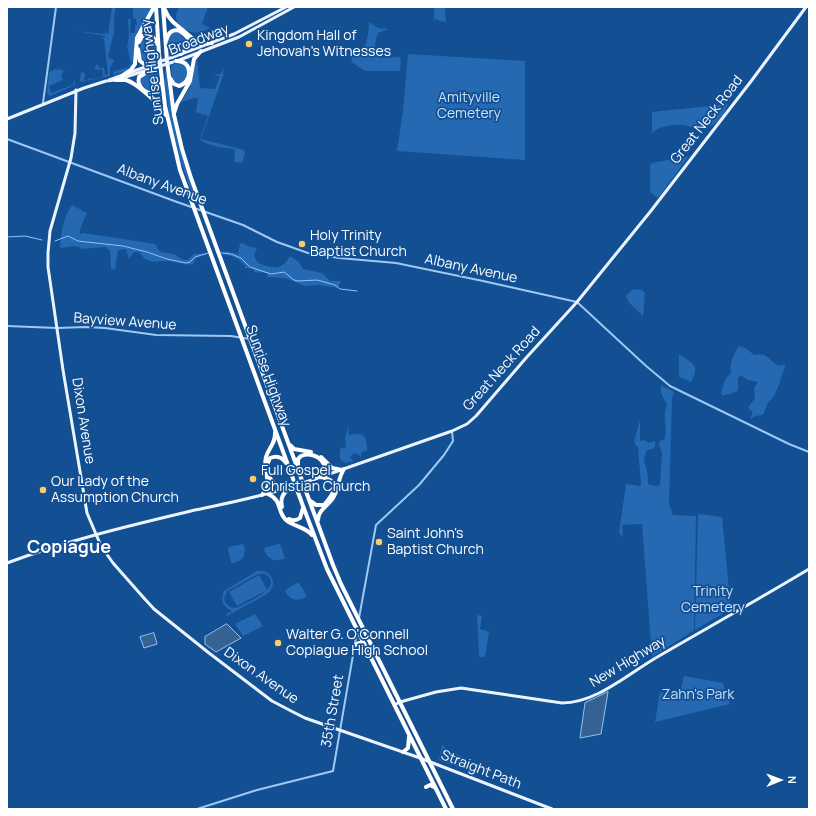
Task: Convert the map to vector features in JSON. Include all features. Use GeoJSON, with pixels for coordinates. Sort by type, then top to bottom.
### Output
{"type":"FeatureCollection","features":[{"type":"Feature","properties":{"kind":"highway","name":"Sunrise Highway"},"geometry":{"type":"LineString","coordinates":[[155,7],[162,81],[168,118],[180,170],[303,506],[328,569],[409,737],[446,809]]}},
{"type":"Feature","properties":{"kind":"highway"},"geometry":{"type":"LineString","coordinates":[[122,76],[131,70],[135,64],[137,38],[155,7]]}},
{"type":"Feature","properties":{"kind":"highway","name":"Sunrise Highway"},"geometry":{"type":"LineString","coordinates":[[163,7],[165,43],[174,115],[187,167],[203,212],[336,572],[453,809]]}},
{"type":"Feature","properties":{"kind":"highway"},"geometry":{"type":"LineString","coordinates":[[163,7],[173,22],[192,38],[201,44],[212,43]]}},
{"type":"Feature","properties":{"kind":"highway"},"geometry":{"type":"LineString","coordinates":[[165,43],[169,33],[175,30],[181,32],[189,43],[188,48],[181,54]]}},
{"type":"Feature","properties":{"kind":"highway"},"geometry":{"type":"LineString","coordinates":[[152,67],[140,61],[138,53],[139,40],[142,36],[149,34],[153,37],[159,47]]}},
{"type":"Feature","properties":{"kind":"highway"},"geometry":{"type":"LineString","coordinates":[[174,115],[177,104],[190,81],[194,59],[201,51]]}},
{"type":"Feature","properties":{"kind":"highway"},"geometry":{"type":"LineString","coordinates":[[169,76],[172,82],[181,86],[186,81],[189,72],[185,62],[174,60]]}},
{"type":"Feature","properties":{"kind":"highway"},"geometry":{"type":"LineString","coordinates":[[152,67],[139,77],[138,82],[140,87],[148,93],[154,93],[158,90],[162,81]]}},
{"type":"Feature","properties":{"kind":"highway"},"geometry":{"type":"LineString","coordinates":[[116,80],[131,82],[157,103],[168,118]]}},
{"type":"Feature","properties":{"kind":"highway"},"geometry":{"type":"LineString","coordinates":[[262,496],[268,486],[265,466],[266,457],[275,438],[275,428]]}},
{"type":"Feature","properties":{"kind":"highway"},"geometry":{"type":"LineString","coordinates":[[287,440],[294,449],[318,455],[332,468],[343,469],[340,474],[338,486],[333,498],[318,516],[318,525]]}},
{"type":"Feature","properties":{"kind":"highway"},"geometry":{"type":"LineString","coordinates":[[298,471],[298,459],[301,456],[310,454],[316,456],[325,468],[320,477],[326,478],[333,483],[335,487],[331,497],[324,505],[320,506],[315,504],[308,498]]}},
{"type":"Feature","properties":{"kind":"highway"},"geometry":{"type":"LineString","coordinates":[[289,467],[284,460],[278,456],[270,458],[267,465],[268,476],[276,486],[291,487]]}},
{"type":"Feature","properties":{"kind":"highway"},"geometry":{"type":"LineString","coordinates":[[291,487],[282,495],[281,499],[283,510],[288,519],[297,521],[302,515],[303,506]]}},
{"type":"Feature","properties":{"kind":"highway"},"geometry":{"type":"LineString","coordinates":[[268,494],[276,498],[286,520],[310,532],[316,540]]}},
{"type":"Feature","properties":{"kind":"highway"},"geometry":{"type":"LineString","coordinates":[[354,645],[359,643],[364,644]]}},
{"type":"Feature","properties":{"kind":"highway"},"geometry":{"type":"LineString","coordinates":[[403,752],[408,748],[409,737]]}},
{"type":"Feature","properties":{"kind":"highway"},"geometry":{"type":"LineString","coordinates":[[426,787],[430,785],[434,787]]}},
{"type":"Feature","properties":{"kind":"main road","name":"Broadway"},"geometry":{"type":"LineString","coordinates":[[174,60],[181,54],[238,32],[286,7]]}},
{"type":"Feature","properties":{"kind":"main road","name":"Broadway"},"geometry":{"type":"LineString","coordinates":[[7,119],[76,90],[201,51],[239,36],[294,7]]}},
{"type":"Feature","properties":{"kind":"main road","name":"Great Neck Road"},"geometry":{"type":"LineString","coordinates":[[7,563],[96,534],[262,496],[452,431],[467,424],[476,416],[576,302],[650,212],[806,7]]}},
{"type":"Feature","properties":{"kind":"main road","name":"Broadway"},"geometry":{"type":"LineString","coordinates":[[106,81],[116,80],[152,67]]}},
{"type":"Feature","properties":{"kind":"main road","name":"Dixon Avenue"},"geometry":{"type":"LineString","coordinates":[[76,90],[74,137],[70,162],[52,222],[48,253],[49,273],[57,328],[86,508],[96,534],[101,546],[113,563],[143,597],[154,609],[193,641],[272,701],[305,718],[340,730]]}},
{"type":"Feature","properties":{"kind":"main road","name":"New Highway"},"geometry":{"type":"LineString","coordinates":[[394,705],[436,692],[460,688],[562,703],[574,703],[585,700],[606,690],[651,661],[809,569]]}},
{"type":"Feature","properties":{"kind":"main road"},"geometry":{"type":"LineString","coordinates":[[340,730],[403,752]]}},
{"type":"Feature","properties":{"kind":"main road","name":"Straight Path"},"geometry":{"type":"LineString","coordinates":[[403,752],[552,809]]}},
{"type":"Feature","properties":{"kind":"street"},"geometry":{"type":"LineString","coordinates":[[43,103],[56,7]]}},
{"type":"Feature","properties":{"kind":"street","name":"Albany Avenue"},"geometry":{"type":"LineString","coordinates":[[7,138],[203,212],[243,225],[277,242],[308,253],[339,258],[396,263],[576,302],[670,386],[789,444],[809,452]]}},
{"type":"Feature","properties":{"kind":"street","name":"Bayview Avenue"},"geometry":{"type":"LineString","coordinates":[[7,326],[99,328],[156,335],[242,337],[250,339]]}},
{"type":"Feature","properties":{"kind":"street","name":"35th Street"},"geometry":{"type":"LineString","coordinates":[[197,809],[257,790],[333,771],[376,525],[419,485],[444,455],[453,442],[452,431]]}},
{"type":"Feature","properties":{"kind":"green space"},"geometry":{"type":"Polygon","coordinates":[[[112,7],[115,7],[115,14],[113,15],[114,34],[108,57],[114,60],[110,68],[110,76],[88,81],[89,78],[103,77],[102,69],[96,70],[98,69],[95,69],[95,66],[97,67],[95,65],[99,65],[98,68],[104,68],[105,75],[108,74],[104,39],[102,38],[106,36],[76,31],[105,34],[106,32],[108,35],[112,7]]]}},
{"type":"Feature","properties":{"kind":"green space"},"geometry":{"type":"Polygon","coordinates":[[[133,7],[153,7],[145,21],[131,66],[127,71],[113,75],[114,70],[129,67],[131,63],[127,46],[129,36],[128,19],[131,19],[130,33],[135,33],[135,25],[137,25],[136,19],[133,18],[133,7]]]}},
{"type":"Feature","properties":{"kind":"green space"},"geometry":{"type":"Polygon","coordinates":[[[179,7],[208,7],[202,24],[210,28],[196,33],[183,28],[176,19],[176,14],[179,7]]]}},
{"type":"Feature","properties":{"kind":"green space"},"geometry":{"type":"Polygon","coordinates":[[[434,7],[443,7],[445,9],[446,24],[445,22],[434,19],[434,7]]]}},
{"type":"Feature","properties":{"kind":"green space"},"geometry":{"type":"Polygon","coordinates":[[[369,22],[378,28],[389,29],[378,33],[375,43],[375,50],[377,56],[380,58],[399,57],[401,60],[400,71],[366,71],[352,63],[353,55],[361,52],[366,44],[369,22]]]}},
{"type":"Feature","properties":{"kind":"green space"},"geometry":{"type":"Polygon","coordinates":[[[177,31],[182,34],[181,35],[188,42],[184,50],[170,55],[168,40],[170,33],[177,31]]]}},
{"type":"Feature","properties":{"kind":"green space"},"geometry":{"type":"Polygon","coordinates":[[[151,36],[155,43],[156,60],[149,63],[142,59],[140,49],[142,37],[151,36]]]}},
{"type":"Feature","properties":{"kind":"green space","name":"Amityville Cemetery"},"geometry":{"type":"Polygon","coordinates":[[[408,54],[525,61],[525,160],[397,151],[403,111],[408,54]]]}},
{"type":"Feature","properties":{"kind":"green space"},"geometry":{"type":"Polygon","coordinates":[[[197,58],[200,88],[215,89],[220,76],[212,75],[221,74],[224,68],[223,76],[201,139],[244,150],[245,153],[242,163],[234,162],[234,149],[222,148],[200,140],[208,116],[196,112],[198,98],[181,102],[190,87],[197,58]]]}},
{"type":"Feature","properties":{"kind":"green space"},"geometry":{"type":"Polygon","coordinates":[[[184,63],[187,69],[187,74],[181,84],[175,84],[172,78],[171,65],[184,63]]]}},
{"type":"Feature","properties":{"kind":"green space"},"geometry":{"type":"Polygon","coordinates":[[[60,65],[60,70],[66,71],[63,71],[61,79],[63,80],[49,86],[51,93],[73,85],[74,80],[75,85],[50,96],[47,93],[49,72],[51,72],[49,70],[59,70],[60,65]]]}},
{"type":"Feature","properties":{"kind":"green space"},"geometry":{"type":"Polygon","coordinates":[[[158,70],[159,85],[154,91],[147,90],[140,82],[141,77],[158,70]]]}},
{"type":"Feature","properties":{"kind":"green space"},"geometry":{"type":"Polygon","coordinates":[[[163,70],[165,82],[166,70],[177,136],[197,201],[194,200],[179,156],[169,115],[163,70]]]}},
{"type":"Feature","properties":{"kind":"green space"},"geometry":{"type":"Polygon","coordinates":[[[81,72],[85,73],[84,80],[87,81],[81,82],[81,72]]]}},
{"type":"Feature","properties":{"kind":"green space"},"geometry":{"type":"Polygon","coordinates":[[[728,104],[723,115],[712,126],[694,128],[685,125],[671,125],[661,127],[652,134],[652,112],[728,104]]]}},
{"type":"Feature","properties":{"kind":"green space"},"geometry":{"type":"Polygon","coordinates":[[[689,156],[658,198],[650,192],[650,165],[652,163],[689,156]]]}},
{"type":"Feature","properties":{"kind":"green space"},"geometry":{"type":"Polygon","coordinates":[[[72,205],[87,213],[81,227],[80,235],[82,233],[155,244],[160,252],[174,254],[183,260],[188,260],[194,254],[206,253],[206,255],[196,258],[193,264],[187,265],[169,261],[150,261],[145,259],[139,252],[133,253],[129,259],[126,249],[118,250],[115,269],[111,269],[110,251],[105,247],[82,249],[80,247],[72,246],[60,248],[65,220],[72,205]]]}},
{"type":"Feature","properties":{"kind":"green space"},"geometry":{"type":"Polygon","coordinates":[[[242,243],[250,247],[257,248],[254,256],[258,263],[273,267],[280,267],[290,256],[299,262],[303,269],[322,273],[330,281],[341,281],[338,288],[319,285],[305,286],[285,278],[267,277],[267,273],[254,272],[254,269],[245,268],[243,263],[238,259],[222,254],[221,251],[238,254],[240,244],[242,243]]]}},
{"type":"Feature","properties":{"kind":"green space"},"geometry":{"type":"Polygon","coordinates":[[[633,289],[642,290],[645,293],[643,317],[627,299],[626,296],[633,289]]]}},
{"type":"Feature","properties":{"kind":"green space"},"geometry":{"type":"Polygon","coordinates":[[[739,346],[747,349],[754,355],[764,355],[777,365],[780,366],[786,363],[779,385],[774,396],[768,403],[763,415],[755,416],[750,419],[752,411],[748,408],[755,398],[754,388],[758,382],[748,380],[740,375],[738,379],[738,391],[723,396],[721,393],[725,380],[731,372],[732,359],[739,346]]]}},
{"type":"Feature","properties":{"kind":"green space"},"geometry":{"type":"Polygon","coordinates":[[[679,354],[694,365],[695,371],[691,382],[679,377],[679,354]]]}},
{"type":"Feature","properties":{"kind":"green space"},"geometry":{"type":"Polygon","coordinates":[[[661,385],[674,392],[672,399],[669,504],[673,515],[696,516],[694,629],[652,657],[642,524],[622,525],[623,537],[619,533],[626,484],[640,486],[641,484],[638,447],[634,441],[640,420],[640,441],[645,440],[648,443],[655,441],[655,447],[647,450],[644,461],[648,484],[656,486],[660,485],[662,452],[659,445],[660,441],[664,440],[666,431],[665,410],[667,405],[661,393],[661,385]]]}},
{"type":"Feature","properties":{"kind":"green space"},"geometry":{"type":"Polygon","coordinates":[[[348,426],[349,436],[353,434],[361,434],[365,437],[368,450],[361,453],[361,458],[358,454],[354,453],[350,457],[354,461],[345,463],[340,459],[340,449],[346,447],[345,439],[348,426]]]}},
{"type":"Feature","properties":{"kind":"green space","name":"Trinity Cemetery"},"geometry":{"type":"Polygon","coordinates":[[[698,514],[722,517],[731,609],[695,630],[698,514]]]}},
{"type":"Feature","properties":{"kind":"green space"},"geometry":{"type":"Polygon","coordinates":[[[243,544],[245,551],[243,557],[235,563],[231,563],[228,549],[229,547],[243,544]]]}},
{"type":"Feature","properties":{"kind":"green space"},"geometry":{"type":"Polygon","coordinates":[[[280,544],[285,558],[274,560],[267,555],[264,548],[280,544]]]}},
{"type":"Feature","properties":{"kind":"green space"},"geometry":{"type":"Polygon","coordinates":[[[257,571],[267,572],[272,578],[273,582],[271,590],[267,594],[227,616],[226,614],[232,611],[223,603],[222,597],[224,591],[257,571]],[[258,574],[227,591],[224,599],[228,606],[236,608],[262,594],[268,589],[271,584],[270,579],[265,574],[258,574]]]}},
{"type":"Feature","properties":{"kind":"green space"},"geometry":{"type":"Polygon","coordinates":[[[259,575],[267,590],[237,606],[229,592],[259,575]]]}},
{"type":"Feature","properties":{"kind":"green space"},"geometry":{"type":"Polygon","coordinates":[[[299,583],[307,596],[297,600],[288,596],[285,590],[299,583]]]}},
{"type":"Feature","properties":{"kind":"green space"},"geometry":{"type":"Polygon","coordinates":[[[255,614],[263,626],[243,636],[235,624],[255,614]]]}},
{"type":"Feature","properties":{"kind":"green space"},"geometry":{"type":"Polygon","coordinates":[[[477,615],[482,616],[480,629],[489,632],[485,657],[479,657],[477,615]]]}},
{"type":"Feature","properties":{"kind":"green space","name":"Zahn's Park"},"geometry":{"type":"Polygon","coordinates":[[[684,676],[723,683],[730,704],[655,722],[660,692],[679,696],[684,676]]]}},
{"type":"Feature","properties":{"kind":"green space"},"geometry":{"type":"Polygon","coordinates":[[[442,745],[465,758],[470,765],[470,770],[462,769],[439,760],[442,745]]]}},
{"type":"Feature","properties":{"kind":"shaded area"},"geometry":{"type":"Polygon","coordinates":[[[227,624],[241,638],[216,652],[205,644],[205,637],[227,624]]]}},
{"type":"Feature","properties":{"kind":"shaded area"},"geometry":{"type":"Polygon","coordinates":[[[154,633],[157,644],[144,648],[140,637],[154,633]]]}},
{"type":"Feature","properties":{"kind":"shaded area"},"geometry":{"type":"Polygon","coordinates":[[[608,692],[601,734],[580,738],[585,703],[608,692]]]}},
{"type":"Feature","properties":{"kind":"waterway"},"geometry":{"type":"LineString","coordinates":[[7,237],[25,236],[42,240]]}},
{"type":"Feature","properties":{"kind":"waterway"},"geometry":{"type":"LineString","coordinates":[[55,241],[68,236],[78,241],[123,246],[186,263],[190,262],[195,257],[208,253]]}},
{"type":"Feature","properties":{"kind":"waterway"},"geometry":{"type":"LineString","coordinates":[[222,253],[231,254],[241,258],[250,267],[271,274],[284,272],[294,280],[317,280],[335,285],[340,289],[357,291]]}},
{"type":"Feature","properties":{"kind":"place","name":"Kingdom Hall of Jehovah’s Witnesses"},"geometry":{"type":"Point","coordinates":[249,44]}},
{"type":"Feature","properties":{"kind":"place","name":"Holy Trinity Baptist Church"},"geometry":{"type":"Point","coordinates":[302,244]}},
{"type":"Feature","properties":{"kind":"place","name":"Full Gospel Christian Church"},"geometry":{"type":"Point","coordinates":[253,479]}},
{"type":"Feature","properties":{"kind":"place","name":"Our Lady of the Assumption Church"},"geometry":{"type":"Point","coordinates":[43,490]}},
{"type":"Feature","properties":{"kind":"place","name":"Saint John's Baptist Church"},"geometry":{"type":"Point","coordinates":[379,542]}},
{"type":"Feature","properties":{"kind":"place","name":"Walter G. O'Connell Copiague High School"},"geometry":{"type":"Point","coordinates":[278,643]}},
{"type":"Feature","properties":{"kind":"district","name":"Copiague"},"geometry":{"type":"Point","coordinates":[69,548]}}]}
